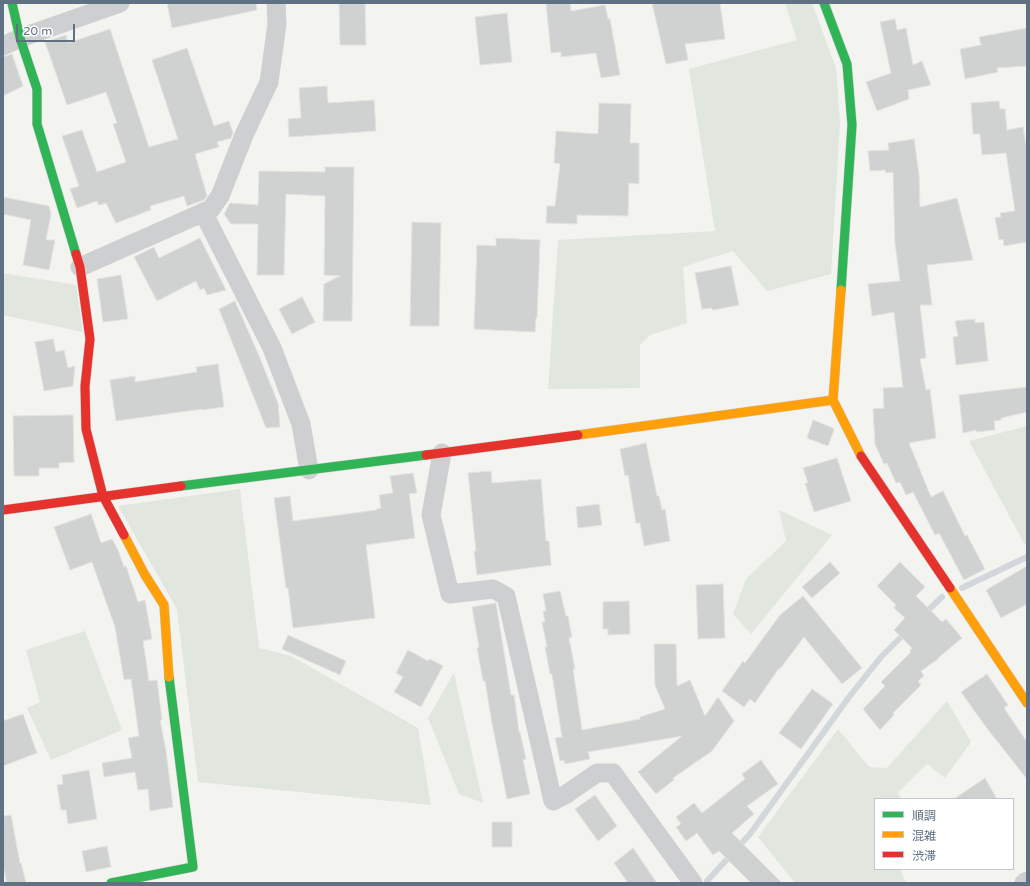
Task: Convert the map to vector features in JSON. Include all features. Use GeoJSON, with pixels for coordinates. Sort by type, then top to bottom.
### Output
{"type":"FeatureCollection","features":[{"type":"Feature","properties":{"kind":"street"},"geometry":{"type":"LineString","coordinates":[[12,3],[20,38],[36,89],[37,124],[80,268],[90,338],[85,386],[86,429],[103,496],[145,575],[164,605],[169,679],[193,867],[111,883]]}},
{"type":"Feature","properties":{"kind":"street"},"geometry":{"type":"LineString","coordinates":[[3,46],[78,10],[120,3]]}},
{"type":"Feature","properties":{"kind":"street"},"geometry":{"type":"LineString","coordinates":[[80,268],[211,209],[220,196],[244,135],[269,82],[277,24],[276,3]]}},
{"type":"Feature","properties":{"kind":"street"},"geometry":{"type":"LineString","coordinates":[[824,3],[847,64],[852,124],[833,400],[861,456],[1027,703]]}},
{"type":"Feature","properties":{"kind":"street"},"geometry":{"type":"LineString","coordinates":[[203,212],[272,348],[300,424],[309,470]]}},
{"type":"Feature","properties":{"kind":"street"},"geometry":{"type":"LineString","coordinates":[[3,510],[833,400]]}},
{"type":"Feature","properties":{"kind":"street"},"geometry":{"type":"LineString","coordinates":[[442,453],[431,515],[450,594],[493,589],[506,596],[553,800],[565,795],[598,773],[613,773],[694,883]]}},
{"type":"Feature","properties":{"kind":"shaded area"},"geometry":{"type":"Polygon","coordinates":[[[785,3],[812,3],[836,68],[840,122],[831,274],[767,291],[733,251],[683,267],[687,323],[650,335],[640,345],[640,388],[548,389],[558,240],[715,231],[689,69],[797,40],[785,3]]]}},
{"type":"Feature","properties":{"kind":"shaded area"},"geometry":{"type":"Polygon","coordinates":[[[3,273],[76,285],[83,332],[3,315],[3,273]]]}},
{"type":"Feature","properties":{"kind":"shaded area"},"geometry":{"type":"Polygon","coordinates":[[[1027,426],[1027,545],[1025,545],[969,441],[1027,426]]]}},
{"type":"Feature","properties":{"kind":"shaded area"},"geometry":{"type":"Polygon","coordinates":[[[240,489],[259,648],[291,656],[418,728],[431,805],[198,782],[177,609],[118,506],[240,489]]]}},
{"type":"Feature","properties":{"kind":"shaded area"},"geometry":{"type":"Polygon","coordinates":[[[779,510],[832,535],[751,634],[733,614],[746,579],[786,541],[779,510]]]}},
{"type":"Feature","properties":{"kind":"shaded area"},"geometry":{"type":"Polygon","coordinates":[[[85,631],[122,730],[51,760],[27,708],[40,702],[26,650],[85,631]]]}},
{"type":"Feature","properties":{"kind":"shaded area"},"geometry":{"type":"Polygon","coordinates":[[[454,673],[483,803],[459,794],[428,718],[454,673]]]}},
{"type":"Feature","properties":{"kind":"shaded area"},"geometry":{"type":"Polygon","coordinates":[[[947,701],[971,742],[945,778],[927,764],[898,793],[900,798],[874,798],[874,870],[900,870],[906,883],[795,883],[758,837],[838,729],[869,767],[887,768],[947,701]]]}},
{"type":"Feature","properties":{"kind":"building"},"geometry":{"type":"Polygon","coordinates":[[[167,3],[256,3],[257,10],[172,28],[167,3]]]}},
{"type":"Feature","properties":{"kind":"building"},"geometry":{"type":"Polygon","coordinates":[[[339,3],[365,3],[366,45],[340,45],[339,3]]]}},
{"type":"Feature","properties":{"kind":"building"},"geometry":{"type":"Polygon","coordinates":[[[546,3],[570,3],[571,11],[605,5],[608,19],[610,19],[620,75],[601,78],[596,53],[561,57],[561,52],[551,53],[546,3]]]}},
{"type":"Feature","properties":{"kind":"building"},"geometry":{"type":"Polygon","coordinates":[[[652,3],[720,3],[725,39],[685,44],[688,60],[666,64],[652,3]]]}},
{"type":"Feature","properties":{"kind":"building"},"geometry":{"type":"Polygon","coordinates":[[[507,13],[512,62],[480,65],[475,17],[507,13]]]}},
{"type":"Feature","properties":{"kind":"building"},"geometry":{"type":"Polygon","coordinates":[[[895,19],[897,30],[906,28],[913,65],[922,61],[931,85],[908,90],[909,99],[877,111],[866,82],[891,73],[880,22],[895,19]]]}},
{"type":"Feature","properties":{"kind":"building"},"geometry":{"type":"Polygon","coordinates":[[[1027,28],[1027,66],[997,68],[998,72],[965,79],[960,49],[981,45],[979,37],[1027,28]]]}},
{"type":"Feature","properties":{"kind":"building"},"geometry":{"type":"Polygon","coordinates":[[[110,29],[149,147],[178,139],[152,60],[187,48],[214,126],[229,121],[233,133],[231,138],[217,142],[219,147],[195,154],[207,196],[204,200],[187,206],[184,196],[150,206],[151,210],[116,223],[106,203],[99,205],[97,201],[77,208],[70,189],[79,186],[62,136],[82,130],[97,172],[126,162],[113,124],[117,123],[106,92],[67,105],[45,42],[66,35],[68,43],[110,29]]]}},
{"type":"Feature","properties":{"kind":"building"},"geometry":{"type":"Polygon","coordinates":[[[12,54],[23,86],[3,96],[3,57],[12,54]]]}},
{"type":"Feature","properties":{"kind":"building"},"geometry":{"type":"Polygon","coordinates":[[[327,86],[328,103],[374,100],[376,131],[289,137],[288,119],[301,118],[299,88],[327,86]]]}},
{"type":"Feature","properties":{"kind":"building"},"geometry":{"type":"Polygon","coordinates":[[[999,101],[1000,109],[1005,109],[1007,130],[1023,127],[1027,151],[1027,242],[1004,246],[1003,239],[999,240],[995,218],[1001,217],[1000,213],[1015,211],[1006,153],[982,155],[980,134],[973,134],[971,103],[999,101]]]}},
{"type":"Feature","properties":{"kind":"building"},"geometry":{"type":"Polygon","coordinates":[[[599,103],[631,104],[630,143],[639,143],[639,184],[629,183],[628,216],[577,215],[577,224],[546,223],[547,206],[555,206],[560,164],[554,163],[556,131],[598,134],[599,103]]]}},
{"type":"Feature","properties":{"kind":"building"},"geometry":{"type":"Polygon","coordinates":[[[914,139],[919,175],[920,207],[957,198],[973,260],[927,265],[932,305],[920,305],[926,358],[920,359],[926,390],[930,389],[936,438],[909,443],[931,497],[943,491],[965,536],[967,535],[985,569],[964,580],[939,533],[935,535],[913,492],[906,495],[900,482],[896,483],[887,463],[884,464],[875,444],[873,409],[884,408],[883,388],[903,387],[894,312],[872,316],[868,284],[900,281],[895,243],[893,172],[886,173],[885,170],[870,171],[868,151],[889,150],[888,143],[914,139]]]}},
{"type":"Feature","properties":{"kind":"building"},"geometry":{"type":"Polygon","coordinates":[[[325,167],[354,167],[352,321],[323,321],[324,284],[340,276],[324,275],[325,196],[286,194],[284,275],[257,275],[258,224],[231,224],[224,214],[230,203],[258,205],[259,171],[325,172],[325,167]]]}},
{"type":"Feature","properties":{"kind":"building"},"geometry":{"type":"Polygon","coordinates":[[[3,197],[49,206],[51,214],[46,240],[55,240],[49,270],[23,265],[31,220],[3,214],[3,197]]]}},
{"type":"Feature","properties":{"kind":"building"},"geometry":{"type":"Polygon","coordinates":[[[412,222],[441,223],[439,326],[410,326],[412,222]]]}},
{"type":"Feature","properties":{"kind":"building"},"geometry":{"type":"Polygon","coordinates":[[[200,238],[226,290],[207,295],[204,288],[200,290],[196,281],[157,301],[134,257],[154,247],[159,258],[200,238]]]}},
{"type":"Feature","properties":{"kind":"building"},"geometry":{"type":"Polygon","coordinates":[[[496,238],[540,240],[537,318],[535,332],[474,329],[477,245],[496,246],[496,238]]]}},
{"type":"Feature","properties":{"kind":"building"},"geometry":{"type":"Polygon","coordinates":[[[731,266],[739,305],[713,310],[711,308],[702,309],[695,273],[731,266]]]}},
{"type":"Feature","properties":{"kind":"building"},"geometry":{"type":"Polygon","coordinates":[[[121,275],[128,319],[103,322],[97,279],[121,275]]]}},
{"type":"Feature","properties":{"kind":"building"},"geometry":{"type":"Polygon","coordinates":[[[302,297],[315,322],[292,334],[279,309],[302,297]]]}},
{"type":"Feature","properties":{"kind":"building"},"geometry":{"type":"Polygon","coordinates":[[[235,301],[278,403],[280,427],[266,428],[219,309],[235,301]]]}},
{"type":"Feature","properties":{"kind":"building"},"geometry":{"type":"Polygon","coordinates":[[[975,319],[975,323],[984,322],[988,361],[956,365],[953,337],[958,336],[955,321],[975,319]]]}},
{"type":"Feature","properties":{"kind":"building"},"geometry":{"type":"Polygon","coordinates":[[[53,339],[56,352],[64,350],[68,368],[75,366],[73,386],[44,391],[35,342],[53,339]]]}},
{"type":"Feature","properties":{"kind":"building"},"geometry":{"type":"Polygon","coordinates":[[[218,364],[224,407],[116,421],[110,380],[135,376],[135,382],[197,372],[196,367],[218,364]]]}},
{"type":"Feature","properties":{"kind":"building"},"geometry":{"type":"Polygon","coordinates":[[[1027,387],[1027,412],[994,421],[995,430],[976,432],[976,430],[963,433],[959,395],[1027,387]]]}},
{"type":"Feature","properties":{"kind":"building"},"geometry":{"type":"Polygon","coordinates":[[[73,415],[74,462],[59,463],[59,468],[39,468],[39,476],[14,476],[13,416],[73,415]]]}},
{"type":"Feature","properties":{"kind":"building"},"geometry":{"type":"Polygon","coordinates":[[[813,420],[833,428],[834,430],[828,446],[807,438],[813,420]]]}},
{"type":"Feature","properties":{"kind":"building"},"geometry":{"type":"Polygon","coordinates":[[[646,443],[657,496],[659,496],[662,510],[665,509],[670,541],[644,546],[640,523],[636,523],[628,475],[625,476],[620,449],[646,443]]]}},
{"type":"Feature","properties":{"kind":"building"},"geometry":{"type":"Polygon","coordinates":[[[837,458],[851,501],[814,512],[805,483],[808,483],[803,468],[837,458]]]}},
{"type":"Feature","properties":{"kind":"building"},"geometry":{"type":"Polygon","coordinates":[[[491,471],[492,483],[541,479],[546,541],[549,541],[551,565],[477,575],[468,473],[491,471]]]}},
{"type":"Feature","properties":{"kind":"building"},"geometry":{"type":"Polygon","coordinates":[[[413,473],[417,493],[409,494],[415,538],[366,545],[375,618],[293,628],[274,498],[290,496],[293,521],[377,510],[376,509],[381,508],[379,495],[393,493],[390,476],[413,473]]]}},
{"type":"Feature","properties":{"kind":"building"},"geometry":{"type":"Polygon","coordinates":[[[599,504],[602,525],[578,528],[576,507],[599,504]]]}},
{"type":"Feature","properties":{"kind":"building"},"geometry":{"type":"Polygon","coordinates":[[[91,514],[101,543],[112,539],[118,550],[124,567],[126,566],[138,602],[145,600],[152,639],[143,641],[149,681],[157,680],[162,720],[160,720],[166,751],[173,807],[150,811],[148,789],[138,790],[135,772],[104,777],[102,763],[132,758],[128,738],[139,736],[131,679],[124,680],[115,627],[92,562],[70,570],[54,527],[91,514]]]}},
{"type":"Feature","properties":{"kind":"building"},"geometry":{"type":"Polygon","coordinates":[[[830,562],[840,573],[812,598],[802,587],[830,562]]]}},
{"type":"Feature","properties":{"kind":"building"},"geometry":{"type":"Polygon","coordinates":[[[900,562],[925,587],[916,596],[942,622],[946,619],[962,638],[938,659],[921,671],[924,676],[918,681],[921,685],[893,713],[894,715],[880,730],[863,709],[885,686],[881,682],[911,652],[910,650],[912,648],[894,630],[905,618],[894,608],[896,605],[877,586],[900,562]]]}},
{"type":"Feature","properties":{"kind":"building"},"geometry":{"type":"Polygon","coordinates":[[[1027,566],[1027,604],[1001,618],[986,590],[1027,566]]]}},
{"type":"Feature","properties":{"kind":"building"},"geometry":{"type":"Polygon","coordinates":[[[723,584],[725,638],[698,639],[696,585],[723,584]]]}},
{"type":"Feature","properties":{"kind":"building"},"geometry":{"type":"Polygon","coordinates":[[[560,591],[566,616],[568,616],[572,637],[569,638],[575,669],[573,669],[582,730],[640,719],[640,717],[665,709],[655,685],[654,644],[676,644],[677,686],[690,680],[705,716],[718,697],[734,721],[712,751],[673,778],[674,780],[656,794],[638,772],[682,736],[588,752],[590,759],[565,764],[564,760],[560,761],[555,738],[562,737],[552,674],[550,674],[545,647],[547,647],[542,622],[545,622],[543,611],[546,611],[543,594],[560,591]]]}},
{"type":"Feature","properties":{"kind":"building"},"geometry":{"type":"Polygon","coordinates":[[[803,596],[862,668],[842,684],[804,637],[780,669],[779,668],[755,703],[750,699],[744,707],[722,691],[743,661],[745,663],[780,615],[803,596]]]}},
{"type":"Feature","properties":{"kind":"building"},"geometry":{"type":"Polygon","coordinates":[[[629,601],[630,634],[608,635],[608,629],[603,629],[603,602],[629,601]]]}},
{"type":"Feature","properties":{"kind":"building"},"geometry":{"type":"Polygon","coordinates":[[[496,603],[511,695],[514,695],[519,732],[526,759],[523,760],[530,794],[507,799],[485,681],[483,681],[472,607],[496,603]]]}},
{"type":"Feature","properties":{"kind":"building"},"geometry":{"type":"Polygon","coordinates":[[[288,635],[346,661],[340,675],[282,649],[288,635]]]}},
{"type":"Feature","properties":{"kind":"building"},"geometry":{"type":"Polygon","coordinates":[[[408,650],[428,661],[430,659],[443,666],[421,707],[394,692],[403,677],[396,673],[408,650]]]}},
{"type":"Feature","properties":{"kind":"building"},"geometry":{"type":"Polygon","coordinates":[[[987,674],[1008,705],[1004,708],[1027,742],[1027,779],[986,727],[961,692],[987,674]]]}},
{"type":"Feature","properties":{"kind":"building"},"geometry":{"type":"Polygon","coordinates":[[[812,689],[833,704],[801,749],[779,733],[812,689]]]}},
{"type":"Feature","properties":{"kind":"building"},"geometry":{"type":"Polygon","coordinates":[[[23,714],[37,753],[3,766],[3,721],[23,714]]]}},
{"type":"Feature","properties":{"kind":"building"},"geometry":{"type":"Polygon","coordinates":[[[761,760],[778,784],[747,806],[754,814],[732,833],[782,883],[751,883],[719,851],[713,855],[697,833],[686,841],[676,827],[681,824],[676,817],[694,803],[702,813],[745,779],[742,774],[761,760]]]}},
{"type":"Feature","properties":{"kind":"building"},"geometry":{"type":"Polygon","coordinates":[[[89,770],[97,819],[68,824],[66,810],[61,810],[57,785],[63,784],[62,775],[89,770]]]}},
{"type":"Feature","properties":{"kind":"building"},"geometry":{"type":"Polygon","coordinates":[[[985,778],[996,798],[955,798],[985,778]]]}},
{"type":"Feature","properties":{"kind":"building"},"geometry":{"type":"Polygon","coordinates":[[[595,795],[617,826],[598,841],[575,809],[595,795]]]}},
{"type":"Feature","properties":{"kind":"building"},"geometry":{"type":"Polygon","coordinates":[[[11,815],[20,863],[26,883],[7,883],[3,866],[3,816],[11,815]]]}},
{"type":"Feature","properties":{"kind":"building"},"geometry":{"type":"Polygon","coordinates":[[[492,822],[512,822],[512,847],[492,847],[492,822]]]}},
{"type":"Feature","properties":{"kind":"building"},"geometry":{"type":"Polygon","coordinates":[[[107,846],[111,867],[86,872],[82,851],[107,846]]]}},
{"type":"Feature","properties":{"kind":"building"},"geometry":{"type":"Polygon","coordinates":[[[633,848],[657,883],[628,883],[614,863],[633,848]]]}},
{"type":"Feature","properties":{"kind":"waterway"},"geometry":{"type":"LineString","coordinates":[[962,588],[1027,557]]}},
{"type":"Feature","properties":{"kind":"waterway"},"geometry":{"type":"LineString","coordinates":[[924,614],[942,597]]}},
{"type":"Feature","properties":{"kind":"waterway"},"geometry":{"type":"LineString","coordinates":[[707,881],[750,834],[849,697],[881,657],[906,632]]}},
{"type":"Feature","properties":{"kind":"traffic: fast"},"geometry":{"type":"LineString","coordinates":[[12,3],[20,38],[37,89],[37,124],[76,254]]}},
{"type":"Feature","properties":{"kind":"traffic: fast"},"geometry":{"type":"LineString","coordinates":[[824,3],[847,64],[852,125],[841,290]]}},
{"type":"Feature","properties":{"kind":"traffic: fast"},"geometry":{"type":"LineString","coordinates":[[181,486],[426,455]]}},
{"type":"Feature","properties":{"kind":"traffic: fast"},"geometry":{"type":"LineString","coordinates":[[111,883],[193,867],[169,677]]}},
{"type":"Feature","properties":{"kind":"traffic: slow"},"geometry":{"type":"LineString","coordinates":[[841,290],[833,400],[861,456]]}},
{"type":"Feature","properties":{"kind":"traffic: slow"},"geometry":{"type":"LineString","coordinates":[[578,435],[833,400]]}},
{"type":"Feature","properties":{"kind":"traffic: slow"},"geometry":{"type":"LineString","coordinates":[[124,535],[145,575],[164,605],[169,677]]}},
{"type":"Feature","properties":{"kind":"traffic: slow"},"geometry":{"type":"LineString","coordinates":[[950,588],[1027,703]]}},
{"type":"Feature","properties":{"kind":"traffic: jam"},"geometry":{"type":"LineString","coordinates":[[76,254],[80,267],[90,339],[85,386],[86,429],[103,496],[124,535]]}},
{"type":"Feature","properties":{"kind":"traffic: jam"},"geometry":{"type":"LineString","coordinates":[[426,455],[578,435]]}},
{"type":"Feature","properties":{"kind":"traffic: jam"},"geometry":{"type":"LineString","coordinates":[[861,456],[950,588]]}},
{"type":"Feature","properties":{"kind":"traffic: jam"},"geometry":{"type":"LineString","coordinates":[[3,510],[181,486]]}}]}
